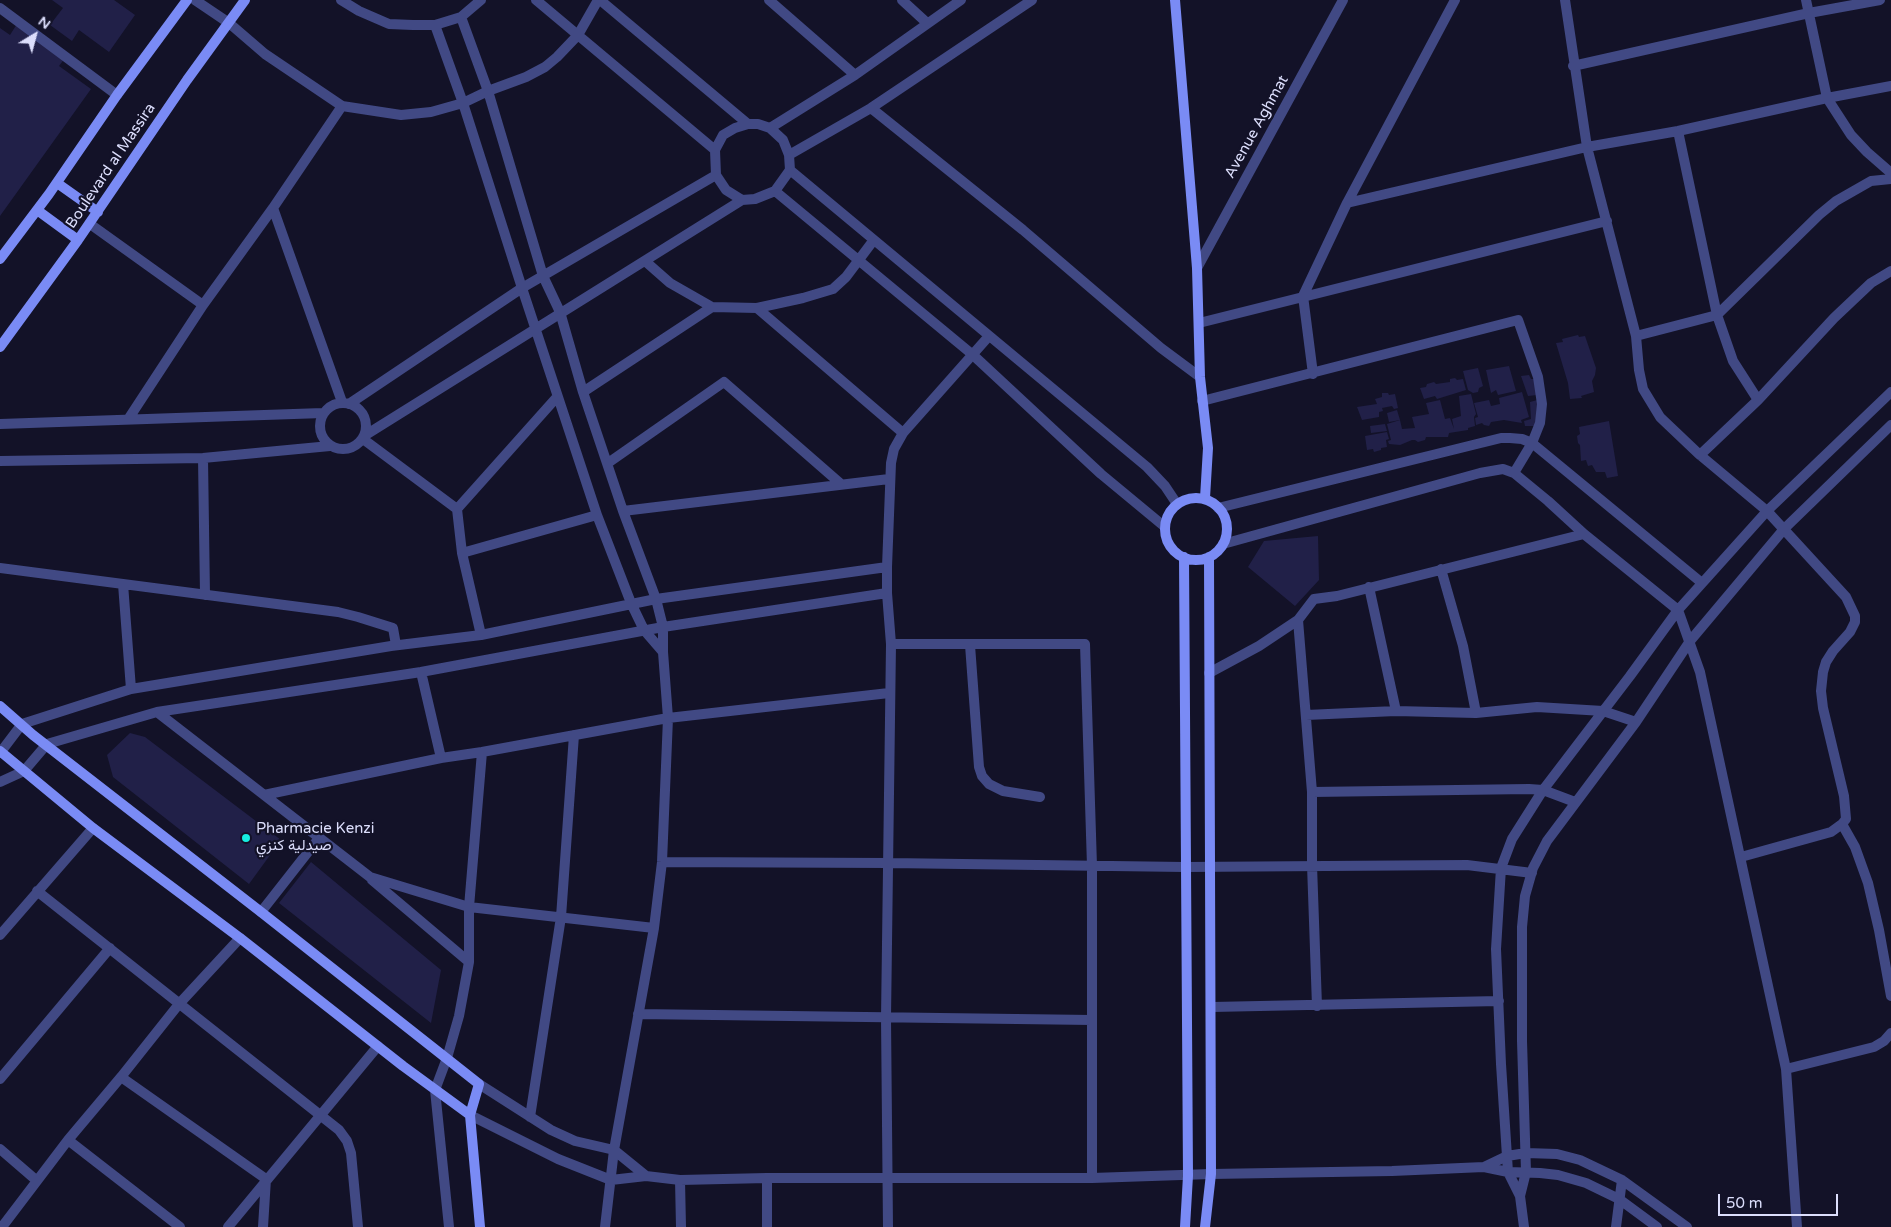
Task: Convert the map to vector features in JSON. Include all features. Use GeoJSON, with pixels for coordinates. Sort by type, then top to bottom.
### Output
{"type":"FeatureCollection","features":[{"type":"Feature","properties":{"kind":"street"},"geometry":{"type":"LineString","coordinates":[[0,259],[187,0]]}},
{"type":"Feature","properties":{"kind":"street"},"geometry":{"type":"LineString","coordinates":[[195,0],[229,23],[265,54],[342,106],[401,115],[431,112],[464,102],[526,77],[545,67],[578,34],[599,0],[748,124]]}},
{"type":"Feature","properties":{"kind":"street","name":"Boulevard al Massira"},"geometry":{"type":"LineString","coordinates":[[0,348],[90,224],[187,80],[245,0]]}},
{"type":"Feature","properties":{"kind":"street"},"geometry":{"type":"LineString","coordinates":[[341,0],[359,11],[389,24],[413,26],[435,25],[461,17],[481,0]]}},
{"type":"Feature","properties":{"kind":"street"},"geometry":{"type":"LineString","coordinates":[[536,0],[715,150]]}},
{"type":"Feature","properties":{"kind":"street"},"geometry":{"type":"LineString","coordinates":[[770,0],[856,75]]}},
{"type":"Feature","properties":{"kind":"street"},"geometry":{"type":"LineString","coordinates":[[902,0],[927,23]]}},
{"type":"Feature","properties":{"kind":"street"},"geometry":{"type":"LineString","coordinates":[[770,128],[856,75],[961,0]]}},
{"type":"Feature","properties":{"kind":"street"},"geometry":{"type":"LineString","coordinates":[[789,155],[871,108],[1032,0]]}},
{"type":"Feature","properties":{"kind":"street"},"geometry":{"type":"LineString","coordinates":[[1175,0],[1197,268],[1200,377],[1208,448],[1204,498]]}},
{"type":"Feature","properties":{"kind":"street","name":"Avenue Aghmat"},"geometry":{"type":"LineString","coordinates":[[1197,268],[1343,0]]}},
{"type":"Feature","properties":{"kind":"street"},"geometry":{"type":"LineString","coordinates":[[1313,374],[1303,296],[1346,203],[1455,0]]}},
{"type":"Feature","properties":{"kind":"street"},"geometry":{"type":"LineString","coordinates":[[1565,0],[1573,66],[1587,147],[1636,336],[1643,389],[1660,417],[1700,455],[1767,511],[1784,529],[1846,597],[1855,616],[1855,622],[1850,632],[1826,662],[1822,672],[1820,691],[1846,809],[1846,819],[1842,824],[1825,834],[1741,857]]}},
{"type":"Feature","properties":{"kind":"street"},"geometry":{"type":"LineString","coordinates":[[1806,0],[1827,98],[1851,135],[1891,173]]}},
{"type":"Feature","properties":{"kind":"street"},"geometry":{"type":"LineString","coordinates":[[1573,66],[1809,13],[1880,0]]}},
{"type":"Feature","properties":{"kind":"street"},"geometry":{"type":"LineString","coordinates":[[0,8],[117,95]]}},
{"type":"Feature","properties":{"kind":"street"},"geometry":{"type":"LineString","coordinates":[[461,17],[488,91],[542,276],[560,312],[623,511],[656,598],[663,627],[668,718],[662,862],[654,928],[614,1150],[605,1227]]}},
{"type":"Feature","properties":{"kind":"street"},"geometry":{"type":"LineString","coordinates":[[435,25],[464,102],[535,329],[597,515],[644,630],[663,652]]}},
{"type":"Feature","properties":{"kind":"street"},"geometry":{"type":"LineString","coordinates":[[1346,203],[1587,147],[1678,131],[1891,86]]}},
{"type":"Feature","properties":{"kind":"street"},"geometry":{"type":"LineString","coordinates":[[129,418],[203,305],[274,208],[342,106]]}},
{"type":"Feature","properties":{"kind":"street"},"geometry":{"type":"LineString","coordinates":[[871,108],[1023,230],[1160,348],[1200,377]]}},
{"type":"Feature","properties":{"kind":"street"},"geometry":{"type":"LineString","coordinates":[[0,461],[203,458],[330,446],[344,450],[351,448],[363,437],[560,312],[742,200],[755,199],[775,191],[790,170],[789,155],[783,140],[770,128],[758,124],[748,124],[735,128],[724,136],[715,150],[716,175],[726,190],[742,200]]}},
{"type":"Feature","properties":{"kind":"street"},"geometry":{"type":"LineString","coordinates":[[1678,131],[1717,315],[1733,361],[1758,400]]}},
{"type":"Feature","properties":{"kind":"street"},"geometry":{"type":"LineString","coordinates":[[790,170],[1147,467],[1165,486],[1177,504]]}},
{"type":"Feature","properties":{"kind":"street"},"geometry":{"type":"LineString","coordinates":[[330,446],[321,434],[320,427],[324,413],[328,408],[346,403],[522,288],[716,175]]}},
{"type":"Feature","properties":{"kind":"street"},"geometry":{"type":"LineString","coordinates":[[1636,336],[1717,315],[1818,215],[1843,197],[1871,181],[1891,179]]}},
{"type":"Feature","properties":{"kind":"street"},"geometry":{"type":"LineString","coordinates":[[56,183],[98,212]]}},
{"type":"Feature","properties":{"kind":"street"},"geometry":{"type":"LineString","coordinates":[[775,191],[973,355],[1101,474],[1165,527]]}},
{"type":"Feature","properties":{"kind":"street"},"geometry":{"type":"LineString","coordinates":[[274,208],[346,403],[356,407],[365,418],[367,425],[363,437]]}},
{"type":"Feature","properties":{"kind":"street"},"geometry":{"type":"LineString","coordinates":[[37,210],[78,240]]}},
{"type":"Feature","properties":{"kind":"street"},"geometry":{"type":"LineString","coordinates":[[1199,323],[1607,220]]}},
{"type":"Feature","properties":{"kind":"street"},"geometry":{"type":"LineString","coordinates":[[90,224],[203,305]]}},
{"type":"Feature","properties":{"kind":"street"},"geometry":{"type":"LineString","coordinates":[[644,261],[670,283],[712,307],[757,308],[804,298],[833,289],[846,277],[873,241]]}},
{"type":"Feature","properties":{"kind":"street"},"geometry":{"type":"LineString","coordinates":[[1700,455],[1758,400],[1834,318],[1871,283],[1891,271]]}},
{"type":"Feature","properties":{"kind":"street"},"geometry":{"type":"LineString","coordinates":[[584,392],[712,307]]}},
{"type":"Feature","properties":{"kind":"street"},"geometry":{"type":"LineString","coordinates":[[757,308],[903,433]]}},
{"type":"Feature","properties":{"kind":"street"},"geometry":{"type":"LineString","coordinates":[[1202,402],[1518,320],[1538,377],[1542,404],[1540,423],[1532,443],[1514,473]]}},
{"type":"Feature","properties":{"kind":"street"},"geometry":{"type":"LineString","coordinates":[[888,1227],[886,1018],[891,644],[887,566],[890,479],[894,449],[903,433],[989,336]]}},
{"type":"Feature","properties":{"kind":"street"},"geometry":{"type":"LineString","coordinates":[[608,463],[724,382],[842,484]]}},
{"type":"Feature","properties":{"kind":"street"},"geometry":{"type":"LineString","coordinates":[[1524,1227],[1520,1196],[1508,1172],[1496,949],[1502,868],[1512,839],[1543,790],[1678,610],[1767,511],[1891,392]]}},
{"type":"Feature","properties":{"kind":"street"},"geometry":{"type":"LineString","coordinates":[[457,509],[557,397]]}},
{"type":"Feature","properties":{"kind":"street"},"geometry":{"type":"LineString","coordinates":[[0,424],[129,418],[324,413]]}},
{"type":"Feature","properties":{"kind":"street"},"geometry":{"type":"LineString","coordinates":[[1520,1196],[1526,1172],[1522,1041],[1522,927],[1525,896],[1532,873],[1547,841],[1636,722],[1690,641],[1784,529],[1891,425]]}},
{"type":"Feature","properties":{"kind":"street"},"geometry":{"type":"LineString","coordinates":[[363,437],[457,509],[462,553],[480,635]]}},
{"type":"Feature","properties":{"kind":"street"},"geometry":{"type":"LineString","coordinates":[[1218,508],[1501,438],[1522,439],[1532,443],[1702,583]]}},
{"type":"Feature","properties":{"kind":"street"},"geometry":{"type":"LineString","coordinates":[[203,458],[205,595]]}},
{"type":"Feature","properties":{"kind":"street"},"geometry":{"type":"LineString","coordinates":[[1223,544],[1480,473],[1503,469],[1514,473],[1584,534],[1678,610],[1700,672],[1786,1069],[1797,1227]]}},
{"type":"Feature","properties":{"kind":"street"},"geometry":{"type":"LineString","coordinates":[[623,511],[890,479]]}},
{"type":"Feature","properties":{"kind":"street"},"geometry":{"type":"LineString","coordinates":[[1189,498],[1204,498],[1222,512],[1227,524],[1227,534],[1223,544],[1209,557],[1198,559],[1184,557],[1171,546],[1167,537],[1165,527],[1169,514],[1177,504],[1189,498]]}},
{"type":"Feature","properties":{"kind":"street"},"geometry":{"type":"LineString","coordinates":[[462,553],[597,515]]}},
{"type":"Feature","properties":{"kind":"street"},"geometry":{"type":"LineString","coordinates":[[1209,673],[1259,646],[1298,620],[1314,599],[1337,596],[1584,534]]}},
{"type":"Feature","properties":{"kind":"street"},"geometry":{"type":"LineString","coordinates":[[1184,557],[1188,1176],[1185,1227]]}},
{"type":"Feature","properties":{"kind":"street"},"geometry":{"type":"LineString","coordinates":[[1206,1227],[1211,1174],[1212,1007],[1209,557]]}},
{"type":"Feature","properties":{"kind":"street"},"geometry":{"type":"LineString","coordinates":[[887,566],[631,602],[480,635],[396,645],[130,689],[22,724],[0,752],[94,828],[470,1115],[558,1159],[611,1180],[646,1176],[680,1180],[767,1178],[1092,1178],[1484,1167],[1508,1172],[1526,1172],[1573,1179],[1598,1188],[1620,1199],[1657,1227]]}},
{"type":"Feature","properties":{"kind":"street"},"geometry":{"type":"LineString","coordinates":[[0,568],[338,612],[358,616],[393,628],[396,645]]}},
{"type":"Feature","properties":{"kind":"street"},"geometry":{"type":"LineString","coordinates":[[1441,569],[1463,646],[1476,713]]}},
{"type":"Feature","properties":{"kind":"street"},"geometry":{"type":"LineString","coordinates":[[123,584],[130,689]]}},
{"type":"Feature","properties":{"kind":"street"},"geometry":{"type":"LineString","coordinates":[[1369,587],[1396,711]]}},
{"type":"Feature","properties":{"kind":"street"},"geometry":{"type":"LineString","coordinates":[[0,782],[24,771],[47,744],[157,712],[421,672],[644,630],[887,593]]}},
{"type":"Feature","properties":{"kind":"street"},"geometry":{"type":"LineString","coordinates":[[1298,620],[1312,792],[1312,865],[1317,1006]]}},
{"type":"Feature","properties":{"kind":"street"},"geometry":{"type":"LineString","coordinates":[[891,644],[1085,644],[1092,866],[1092,1178]]}},
{"type":"Feature","properties":{"kind":"street"},"geometry":{"type":"LineString","coordinates":[[970,645],[979,767],[982,776],[989,784],[1003,791],[1040,797]]}},
{"type":"Feature","properties":{"kind":"street"},"geometry":{"type":"LineString","coordinates":[[421,672],[441,758]]}},
{"type":"Feature","properties":{"kind":"street"},"geometry":{"type":"LineString","coordinates":[[264,795],[441,758],[668,718],[889,693]]}},
{"type":"Feature","properties":{"kind":"street"},"geometry":{"type":"LineString","coordinates":[[0,706],[478,1084],[551,1130],[575,1141],[614,1150],[646,1176]]}},
{"type":"Feature","properties":{"kind":"street"},"geometry":{"type":"LineString","coordinates":[[1306,715],[1396,711],[1476,713],[1536,707],[1603,711],[1636,722]]}},
{"type":"Feature","properties":{"kind":"street"},"geometry":{"type":"LineString","coordinates":[[157,712],[370,877],[469,962]]}},
{"type":"Feature","properties":{"kind":"street"},"geometry":{"type":"LineString","coordinates":[[530,1117],[561,917],[574,735]]}},
{"type":"Feature","properties":{"kind":"street"},"geometry":{"type":"LineString","coordinates":[[449,1227],[435,1090],[447,1058],[460,1008],[469,962],[469,907],[482,752]]}},
{"type":"Feature","properties":{"kind":"street"},"geometry":{"type":"LineString","coordinates":[[1312,792],[1511,788],[1543,790],[1575,802]]}},
{"type":"Feature","properties":{"kind":"street"},"geometry":{"type":"LineString","coordinates":[[1842,824],[1855,847],[1868,883],[1891,996]]}},
{"type":"Feature","properties":{"kind":"street"},"geometry":{"type":"LineString","coordinates":[[0,935],[94,828]]}},
{"type":"Feature","properties":{"kind":"street"},"geometry":{"type":"LineString","coordinates":[[261,912],[319,838]]}},
{"type":"Feature","properties":{"kind":"street"},"geometry":{"type":"LineString","coordinates":[[662,862],[1185,867],[1210,865],[1467,865],[1532,873]]}},
{"type":"Feature","properties":{"kind":"street"},"geometry":{"type":"LineString","coordinates":[[370,877],[469,907],[654,928]]}},
{"type":"Feature","properties":{"kind":"street"},"geometry":{"type":"LineString","coordinates":[[37,892],[339,1130],[347,1141],[354,1170],[358,1227]]}},
{"type":"Feature","properties":{"kind":"street"},"geometry":{"type":"LineString","coordinates":[[2,1227],[36,1180],[179,1004],[240,938]]}},
{"type":"Feature","properties":{"kind":"street"},"geometry":{"type":"LineString","coordinates":[[0,1079],[110,948]]}},
{"type":"Feature","properties":{"kind":"street"},"geometry":{"type":"LineString","coordinates":[[1212,1007],[1499,1001]]}},
{"type":"Feature","properties":{"kind":"street"},"geometry":{"type":"LineString","coordinates":[[638,1014],[1092,1020]]}},
{"type":"Feature","properties":{"kind":"street"},"geometry":{"type":"LineString","coordinates":[[1786,1069],[1874,1047],[1884,1041],[1891,1033]]}},
{"type":"Feature","properties":{"kind":"street"},"geometry":{"type":"LineString","coordinates":[[228,1227],[378,1046]]}},
{"type":"Feature","properties":{"kind":"street"},"geometry":{"type":"LineString","coordinates":[[121,1077],[266,1179]]}},
{"type":"Feature","properties":{"kind":"street"},"geometry":{"type":"LineString","coordinates":[[478,1084],[470,1115],[480,1227]]}},
{"type":"Feature","properties":{"kind":"street"},"geometry":{"type":"LineString","coordinates":[[68,1140],[180,1227]]}},
{"type":"Feature","properties":{"kind":"street"},"geometry":{"type":"LineString","coordinates":[[0,1149],[36,1180]]}},
{"type":"Feature","properties":{"kind":"street"},"geometry":{"type":"LineString","coordinates":[[1484,1167],[1507,1156],[1526,1153],[1557,1154],[1574,1158],[1622,1180],[1687,1227]]}},
{"type":"Feature","properties":{"kind":"street"},"geometry":{"type":"LineString","coordinates":[[767,1178],[767,1227]]}},
{"type":"Feature","properties":{"kind":"street"},"geometry":{"type":"LineString","coordinates":[[263,1227],[266,1179]]}},
{"type":"Feature","properties":{"kind":"street"},"geometry":{"type":"LineString","coordinates":[[680,1180],[681,1227]]}},
{"type":"Feature","properties":{"kind":"street"},"geometry":{"type":"LineString","coordinates":[[1616,1227],[1622,1180]]}},
{"type":"Feature","properties":{"kind":"building"},"geometry":{"type":"Polygon","coordinates":[[[52,0],[114,0],[135,15],[109,52],[79,30],[72,41],[50,25],[63,8],[52,0]]]}},
{"type":"Feature","properties":{"kind":"building"},"geometry":{"type":"Polygon","coordinates":[[[17,24],[65,58],[59,66],[91,89],[0,216],[0,28],[10,35],[17,24]]]}},
{"type":"Feature","properties":{"kind":"building"},"geometry":{"type":"Polygon","coordinates":[[[1578,335],[1579,337],[1585,336],[1596,368],[1592,381],[1594,392],[1581,396],[1582,398],[1570,399],[1568,383],[1556,343],[1563,342],[1562,339],[1578,335]]]}},
{"type":"Feature","properties":{"kind":"building"},"geometry":{"type":"Polygon","coordinates":[[[1509,366],[1516,391],[1498,395],[1496,390],[1491,393],[1486,370],[1509,366]]]}},
{"type":"Feature","properties":{"kind":"building"},"geometry":{"type":"Polygon","coordinates":[[[1478,368],[1483,386],[1479,388],[1478,392],[1473,393],[1468,390],[1463,371],[1478,368]]]}},
{"type":"Feature","properties":{"kind":"building"},"geometry":{"type":"Polygon","coordinates":[[[1529,375],[1531,379],[1535,379],[1537,395],[1528,396],[1521,376],[1529,375]]]}},
{"type":"Feature","properties":{"kind":"building"},"geometry":{"type":"Polygon","coordinates":[[[1455,378],[1457,380],[1463,379],[1466,390],[1437,399],[1435,396],[1424,399],[1420,388],[1434,382],[1436,384],[1450,382],[1450,379],[1455,378]]]}},
{"type":"Feature","properties":{"kind":"building"},"geometry":{"type":"Polygon","coordinates":[[[1522,392],[1529,417],[1521,420],[1522,423],[1504,420],[1491,422],[1489,426],[1482,423],[1476,425],[1475,418],[1478,417],[1474,403],[1489,400],[1491,406],[1500,404],[1499,398],[1522,392]]]}},
{"type":"Feature","properties":{"kind":"building"},"geometry":{"type":"Polygon","coordinates":[[[1382,393],[1395,394],[1398,408],[1394,409],[1392,406],[1382,408],[1383,411],[1379,412],[1379,417],[1362,420],[1357,407],[1377,404],[1375,399],[1382,397],[1382,393]]]}},
{"type":"Feature","properties":{"kind":"building"},"geometry":{"type":"Polygon","coordinates":[[[1471,394],[1476,414],[1474,417],[1475,426],[1468,428],[1468,430],[1449,433],[1448,437],[1426,437],[1425,440],[1418,442],[1412,440],[1400,445],[1389,444],[1388,441],[1391,440],[1387,424],[1400,420],[1402,429],[1415,428],[1412,417],[1429,414],[1426,403],[1440,400],[1445,419],[1450,418],[1454,429],[1452,419],[1461,416],[1459,396],[1471,394]]]}},
{"type":"Feature","properties":{"kind":"building"},"geometry":{"type":"Polygon","coordinates":[[[1541,399],[1537,426],[1525,426],[1524,421],[1531,419],[1530,402],[1541,399]]]}},
{"type":"Feature","properties":{"kind":"building"},"geometry":{"type":"Polygon","coordinates":[[[1397,410],[1400,420],[1389,422],[1387,413],[1397,410]]]}},
{"type":"Feature","properties":{"kind":"building"},"geometry":{"type":"Polygon","coordinates":[[[1609,421],[1618,476],[1607,478],[1605,472],[1596,472],[1592,465],[1588,466],[1586,460],[1581,461],[1580,445],[1577,436],[1580,434],[1579,427],[1609,421]]]}},
{"type":"Feature","properties":{"kind":"building"},"geometry":{"type":"Polygon","coordinates":[[[1385,424],[1387,431],[1371,433],[1370,426],[1385,424]]]}},
{"type":"Feature","properties":{"kind":"building"},"geometry":{"type":"Polygon","coordinates":[[[1387,432],[1389,439],[1386,440],[1387,447],[1374,452],[1373,449],[1367,450],[1365,436],[1387,432]]]}},
{"type":"Feature","properties":{"kind":"building"},"geometry":{"type":"Polygon","coordinates":[[[1318,536],[1319,580],[1295,606],[1248,567],[1264,541],[1318,536]]]}},
{"type":"Feature","properties":{"kind":"building"},"geometry":{"type":"Polygon","coordinates":[[[130,733],[145,737],[281,840],[249,884],[113,777],[107,755],[130,733]]]}},
{"type":"Feature","properties":{"kind":"building"},"geometry":{"type":"Polygon","coordinates":[[[311,862],[441,970],[431,1023],[279,903],[311,862]]]}},
{"type":"Feature","properties":{"kind":"place","name":"Pharmacie Kenzi صيدلية كنزي"},"geometry":{"type":"Point","coordinates":[246,838]}}]}
